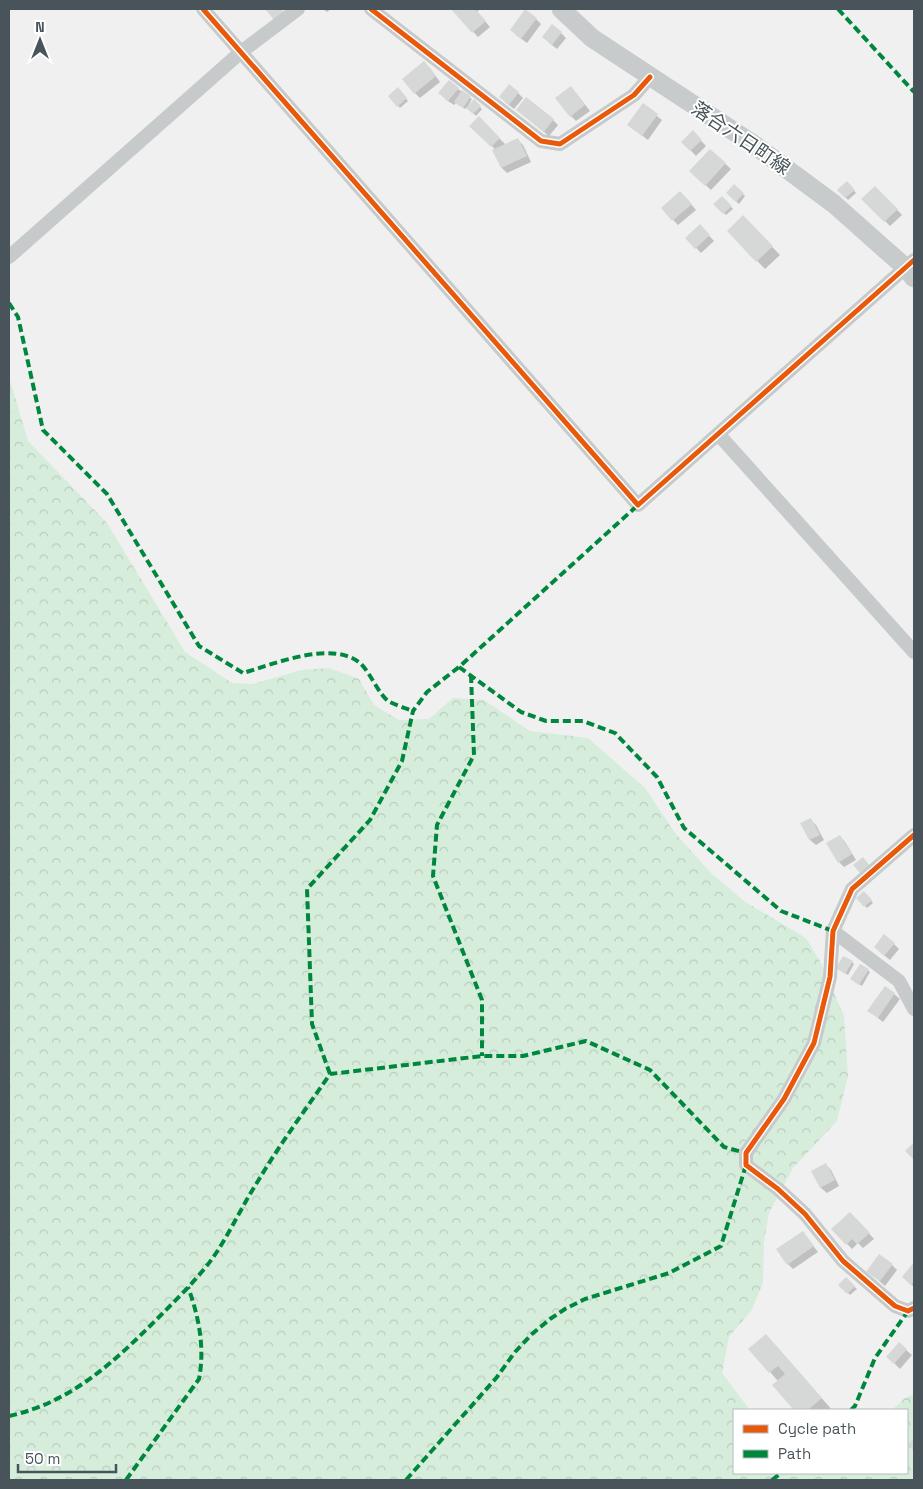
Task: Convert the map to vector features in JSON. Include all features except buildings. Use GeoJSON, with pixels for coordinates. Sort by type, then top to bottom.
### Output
{"type":"FeatureCollection","features":[{"type":"Feature","properties":{"kind":"main road","name":"落合六日町線"},"geometry":{"type":"LineString","coordinates":[[560,9],[592,38],[753,144],[834,204],[911,269]]}},
{"type":"Feature","properties":{"kind":"street"},"geometry":{"type":"LineString","coordinates":[[203,9],[638,505],[911,269]]}},
{"type":"Feature","properties":{"kind":"street"},"geometry":{"type":"LineString","coordinates":[[9,257],[241,52],[298,9]]}},
{"type":"Feature","properties":{"kind":"street"},"geometry":{"type":"LineString","coordinates":[[371,9],[541,141],[560,144],[634,95],[650,77]]}},
{"type":"Feature","properties":{"kind":"street"},"geometry":{"type":"LineString","coordinates":[[719,434],[914,652]]}},
{"type":"Feature","properties":{"kind":"street"},"geometry":{"type":"LineString","coordinates":[[914,835],[852,889],[833,931],[830,977],[814,1042],[784,1099],[746,1153],[746,1166],[778,1189],[805,1214],[842,1261],[895,1306],[908,1311],[914,1308]]}},
{"type":"Feature","properties":{"kind":"street"},"geometry":{"type":"LineString","coordinates":[[833,931],[899,981],[914,1008]]}},
{"type":"Feature","properties":{"kind":"green space"},"geometry":{"type":"Polygon","coordinates":[[[9,377],[28,441],[107,523],[185,652],[232,683],[252,684],[302,670],[329,668],[359,679],[374,705],[399,720],[429,719],[453,698],[484,700],[530,731],[588,738],[645,788],[675,833],[711,873],[744,901],[806,938],[821,963],[844,1016],[848,1076],[837,1121],[793,1168],[769,1213],[764,1242],[763,1283],[751,1311],[729,1337],[722,1373],[749,1409],[733,1409],[733,1474],[908,1474],[908,1409],[893,1409],[905,1398],[914,1394],[914,1480],[9,1480],[9,377]]]}},
{"type":"Feature","properties":{"kind":"marked path"},"geometry":{"type":"LineString","coordinates":[[838,9],[914,92]]}},
{"type":"Feature","properties":{"kind":"marked path"},"geometry":{"type":"LineString","coordinates":[[9,303],[18,317],[43,430],[107,494],[199,646],[243,673],[287,660],[320,653],[349,657],[365,668],[388,701],[413,711]]}},
{"type":"Feature","properties":{"kind":"marked path"},"geometry":{"type":"LineString","coordinates":[[330,1074],[312,1024],[307,889],[370,820],[402,761],[413,711],[427,692],[459,667],[638,505]]}},
{"type":"Feature","properties":{"kind":"marked path"},"geometry":{"type":"LineString","coordinates":[[459,667],[521,712],[546,721],[583,721],[615,733],[657,777],[684,828],[781,911],[833,931]]}},
{"type":"Feature","properties":{"kind":"marked path"},"geometry":{"type":"LineString","coordinates":[[471,675],[474,755],[437,825],[433,876],[482,1000],[482,1056]]}},
{"type":"Feature","properties":{"kind":"marked path"},"geometry":{"type":"LineString","coordinates":[[9,1416],[53,1401],[92,1377],[127,1348],[187,1288],[218,1250],[266,1167],[330,1074],[482,1056],[523,1056],[586,1041],[650,1070],[724,1147],[746,1153]]}},
{"type":"Feature","properties":{"kind":"marked path"},"geometry":{"type":"LineString","coordinates":[[406,1480],[497,1377],[515,1352],[550,1319],[585,1299],[669,1273],[721,1246],[746,1165]]}},
{"type":"Feature","properties":{"kind":"marked path"},"geometry":{"type":"LineString","coordinates":[[126,1480],[199,1379],[201,1367],[200,1333],[188,1287]]}},
{"type":"Feature","properties":{"kind":"marked path"},"geometry":{"type":"LineString","coordinates":[[852,1409],[855,1406],[875,1358],[908,1311]]}},
{"type":"Feature","properties":{"kind":"marked path"},"geometry":{"type":"LineString","coordinates":[[772,1480],[780,1474]]}},
{"type":"Feature","properties":{"kind":"cycle path"},"geometry":{"type":"LineString","coordinates":[[203,9],[638,505],[914,260]]}},
{"type":"Feature","properties":{"kind":"cycle path"},"geometry":{"type":"LineString","coordinates":[[371,9],[541,141],[560,144],[634,95],[650,77]]}},
{"type":"Feature","properties":{"kind":"cycle path"},"geometry":{"type":"LineString","coordinates":[[914,835],[852,889],[833,931],[830,977],[814,1043],[784,1099],[746,1153],[746,1165],[778,1189],[805,1214],[843,1261],[895,1306],[908,1311],[914,1308]]}}]}
